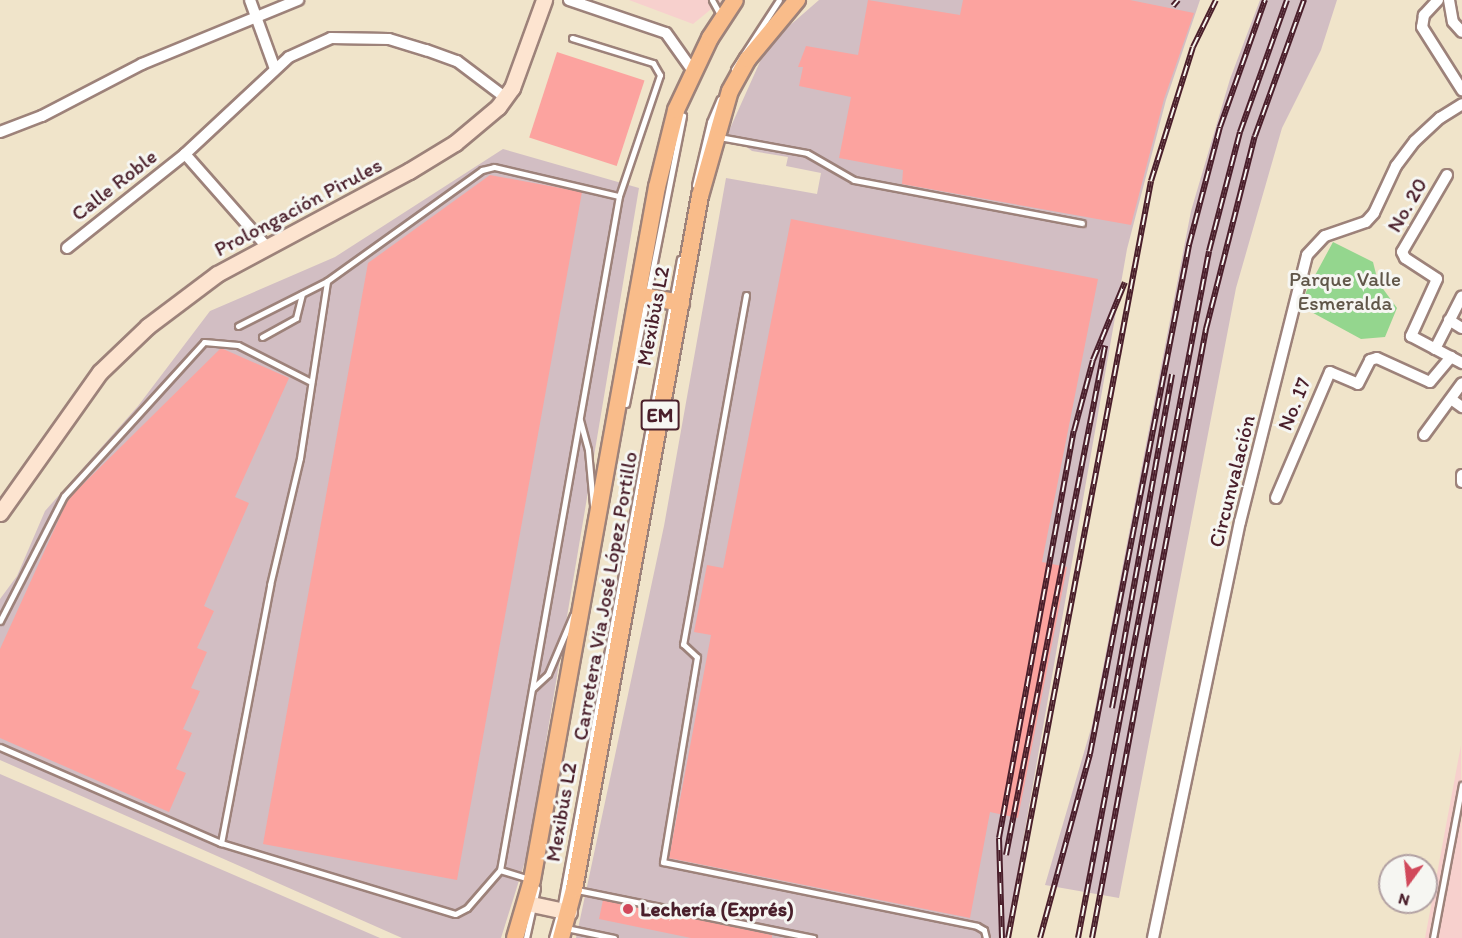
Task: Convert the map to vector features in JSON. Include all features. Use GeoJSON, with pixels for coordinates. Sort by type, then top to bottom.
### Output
{"type":"FeatureCollection","features":[{"type":"Feature","properties":{"kind":"main road","name":"Prolongación Pirules"},"geometry":{"type":"LineString","coordinates":[[0,513],[49,440],[100,372],[148,326],[217,274],[268,248],[455,143],[506,98],[544,0]]}},
{"type":"Feature","properties":{"kind":"main road","name":"Carretera Vía José López Portillo"},"geometry":{"type":"LineString","coordinates":[[515,938],[531,904],[532,880],[583,595],[642,295],[670,132],[693,71],[722,17],[735,0]]}},
{"type":"Feature","properties":{"kind":"main road"},"geometry":{"type":"LineString","coordinates":[[787,4],[807,0]]}},
{"type":"Feature","properties":{"kind":"main road","name":"Carretera Vía José López Portillo"},"geometry":{"type":"LineString","coordinates":[[561,925],[574,889],[676,302],[700,196],[730,92],[748,59],[787,4]]}},
{"type":"Feature","properties":{"kind":"main road"},"geometry":{"type":"LineString","coordinates":[[642,295],[676,302]]}},
{"type":"Feature","properties":{"kind":"main road"},"geometry":{"type":"LineString","coordinates":[[531,904],[561,925]]}},
{"type":"Feature","properties":{"kind":"street"},"geometry":{"type":"LineString","coordinates":[[250,0],[254,20],[274,69]]}},
{"type":"Feature","properties":{"kind":"street"},"geometry":{"type":"LineString","coordinates":[[0,132],[62,106],[142,64],[254,20],[298,0]]}},
{"type":"Feature","properties":{"kind":"street"},"geometry":{"type":"LineString","coordinates":[[569,0],[666,33],[693,71]]}},
{"type":"Feature","properties":{"kind":"street"},"geometry":{"type":"LineString","coordinates":[[1438,0],[1424,15],[1422,27],[1462,90]]}},
{"type":"Feature","properties":{"kind":"street"},"geometry":{"type":"LineString","coordinates":[[1449,0],[1453,22],[1462,32]]}},
{"type":"Feature","properties":{"kind":"street","name":"Calle Roble"},"geometry":{"type":"LineString","coordinates":[[67,248],[185,154],[274,69],[302,49],[331,38],[389,39],[457,61],[506,98]]}},
{"type":"Feature","properties":{"kind":"street","name":"Circunvalación"},"geometry":{"type":"LineString","coordinates":[[1153,938],[1240,522],[1307,255],[1325,236],[1365,222],[1374,213],[1396,166],[1415,141],[1440,118],[1462,105]]}},
{"type":"Feature","properties":{"kind":"street"},"geometry":{"type":"LineString","coordinates":[[185,154],[268,248]]}},
{"type":"Feature","properties":{"kind":"street","name":"No. 20"},"geometry":{"type":"LineString","coordinates":[[1435,349],[1411,336],[1437,279],[1405,258],[1402,252],[1447,175]]}},
{"type":"Feature","properties":{"kind":"street"},"geometry":{"type":"LineString","coordinates":[[1462,296],[1435,349],[1462,363]]}},
{"type":"Feature","properties":{"kind":"street"},"geometry":{"type":"LineString","coordinates":[[1449,320],[1462,328]]}},
{"type":"Feature","properties":{"kind":"street","name":"No. 17"},"geometry":{"type":"LineString","coordinates":[[1276,498],[1330,372],[1358,384],[1370,360],[1377,358],[1430,382],[1451,357]]}},
{"type":"Feature","properties":{"kind":"street"},"geometry":{"type":"LineString","coordinates":[[1424,435],[1462,383]]}},
{"type":"Feature","properties":{"kind":"street"},"geometry":{"type":"LineString","coordinates":[[1451,399],[1462,407]]}},
{"type":"Feature","properties":{"kind":"street"},"geometry":{"type":"LineString","coordinates":[[1462,475],[1462,482]]}},
{"type":"Feature","properties":{"kind":"lane"},"geometry":{"type":"LineString","coordinates":[[712,0],[722,17]]}},
{"type":"Feature","properties":{"kind":"lane","name":"Mexibús L2"},"geometry":{"type":"LineString","coordinates":[[526,938],[642,295],[683,113],[717,41],[742,0]]}},
{"type":"Feature","properties":{"kind":"lane","name":"Mexibús L2"},"geometry":{"type":"LineString","coordinates":[[561,925],[710,122],[740,56],[787,4]]}},
{"type":"Feature","properties":{"kind":"lane"},"geometry":{"type":"LineString","coordinates":[[0,747],[221,843],[455,914],[467,908],[500,870],[619,196],[660,75],[658,68],[572,38]]}},
{"type":"Feature","properties":{"kind":"lane"},"geometry":{"type":"LineString","coordinates":[[717,137],[807,153],[854,180],[1082,224]]}},
{"type":"Feature","properties":{"kind":"lane"},"geometry":{"type":"LineString","coordinates":[[238,326],[327,281],[482,171],[494,167],[619,196]]}},
{"type":"Feature","properties":{"kind":"lane"},"geometry":{"type":"LineString","coordinates":[[221,843],[270,585],[300,458],[327,281]]}},
{"type":"Feature","properties":{"kind":"lane"},"geometry":{"type":"LineString","coordinates":[[262,337],[296,318],[302,294]]}},
{"type":"Feature","properties":{"kind":"lane"},"geometry":{"type":"LineString","coordinates":[[746,295],[682,644],[697,657],[663,862],[976,926],[984,930],[986,938]]}},
{"type":"Feature","properties":{"kind":"lane"},"geometry":{"type":"LineString","coordinates":[[0,621],[64,496],[204,342],[238,345],[311,382]]}},
{"type":"Feature","properties":{"kind":"lane"},"geometry":{"type":"LineString","coordinates":[[579,418],[588,450],[596,527]]}},
{"type":"Feature","properties":{"kind":"lane"},"geometry":{"type":"LineString","coordinates":[[531,689],[548,674],[583,595]]}},
{"type":"Feature","properties":{"kind":"lane"},"geometry":{"type":"LineString","coordinates":[[1433,938],[1462,785]]}},
{"type":"Feature","properties":{"kind":"lane"},"geometry":{"type":"LineString","coordinates":[[500,870],[532,880]]}},
{"type":"Feature","properties":{"kind":"lane"},"geometry":{"type":"LineString","coordinates":[[574,889],[813,938]]}},
{"type":"Feature","properties":{"kind":"lane"},"geometry":{"type":"LineString","coordinates":[[561,925],[614,938]]}},
{"type":"Feature","properties":{"kind":"shaded area"},"geometry":{"type":"Polygon","coordinates":[[[629,0],[720,0],[721,1],[693,24],[629,0]]]}},
{"type":"Feature","properties":{"kind":"shaded area"},"geometry":{"type":"Polygon","coordinates":[[[819,0],[1200,0],[1166,100],[1127,249],[1006,938],[576,938],[664,526],[726,178],[817,194],[821,173],[786,166],[788,157],[752,151],[728,133],[763,55],[788,27],[819,0]]]}},
{"type":"Feature","properties":{"kind":"shaded area"},"geometry":{"type":"Polygon","coordinates":[[[1260,0],[1337,0],[1321,50],[1282,128],[1236,288],[1119,898],[1045,885],[1092,725],[1191,211],[1230,79],[1260,0]]]}},
{"type":"Feature","properties":{"kind":"shaded area"},"geometry":{"type":"Polygon","coordinates":[[[503,149],[639,188],[527,855],[501,938],[402,938],[0,760],[0,599],[17,576],[45,511],[138,406],[210,311],[335,257],[503,149]]]}},
{"type":"Feature","properties":{"kind":"shaded area"},"geometry":{"type":"Polygon","coordinates":[[[1461,745],[1462,938],[1425,938],[1429,914],[1438,914],[1438,868],[1461,745]]]}},
{"type":"Feature","properties":{"kind":"shaded area"},"geometry":{"type":"Polygon","coordinates":[[[0,774],[380,938],[0,938],[0,774]]]}},
{"type":"Feature","properties":{"kind":"green space","name":"Parque Valle Esmeralda"},"geometry":{"type":"Polygon","coordinates":[[[1333,242],[1373,262],[1378,282],[1397,308],[1385,337],[1361,339],[1304,308],[1306,292],[1333,242]]]}},
{"type":"Feature","properties":{"kind":"building"},"geometry":{"type":"Polygon","coordinates":[[[868,0],[960,15],[963,0],[1130,0],[1194,13],[1164,99],[1131,225],[902,184],[903,170],[839,158],[851,97],[799,86],[803,67],[798,67],[806,46],[858,55],[868,0]]]}},
{"type":"Feature","properties":{"kind":"building"},"geometry":{"type":"Polygon","coordinates":[[[557,52],[644,80],[617,166],[529,138],[557,52]]]}},
{"type":"Feature","properties":{"kind":"building"},"geometry":{"type":"Polygon","coordinates":[[[490,175],[582,192],[457,880],[263,844],[368,263],[490,175]]]}},
{"type":"Feature","properties":{"kind":"building"},"geometry":{"type":"Polygon","coordinates":[[[791,219],[1098,279],[1042,562],[1067,567],[1018,818],[990,812],[970,918],[669,858],[711,635],[694,632],[707,565],[723,568],[791,219]]]}},
{"type":"Feature","properties":{"kind":"building"},"geometry":{"type":"Polygon","coordinates":[[[221,348],[289,378],[235,497],[249,503],[204,606],[214,611],[197,648],[207,652],[191,688],[200,691],[183,729],[192,733],[176,769],[186,773],[169,812],[0,738],[0,649],[68,499],[221,348]]]}},
{"type":"Feature","properties":{"kind":"building","name":"Lechería (Exprés)"},"geometry":{"type":"Polygon","coordinates":[[[603,900],[772,935],[772,938],[691,938],[599,919],[603,900]]]}},
{"type":"Feature","properties":{"kind":"railway"},"geometry":{"type":"LineString","coordinates":[[1173,6],[1178,0]]}},
{"type":"Feature","properties":{"kind":"railway"},"geometry":{"type":"LineString","coordinates":[[1008,938],[1151,181],[1193,47],[1216,0]]}},
{"type":"Feature","properties":{"kind":"railway"},"geometry":{"type":"LineString","coordinates":[[1040,938],[1090,754],[1189,245],[1220,127],[1265,0]]}},
{"type":"Feature","properties":{"kind":"railway"},"geometry":{"type":"LineString","coordinates":[[1078,938],[1209,251],[1240,132],[1287,0]]}},
{"type":"Feature","properties":{"kind":"railway"},"geometry":{"type":"LineString","coordinates":[[1092,938],[1206,329],[1255,136],[1304,0]]}},
{"type":"Feature","properties":{"kind":"railway"},"geometry":{"type":"LineString","coordinates":[[1002,938],[999,838],[1074,431],[1093,360],[1125,282]]}},
{"type":"Feature","properties":{"kind":"railway"},"geometry":{"type":"LineString","coordinates":[[1006,855],[1105,346]]}},
{"type":"Feature","properties":{"kind":"railway"},"geometry":{"type":"LineString","coordinates":[[1112,708],[1172,374]]}},
{"type":"Feature","properties":{"kind":"place","name":"Lechería (Exprés)"},"geometry":{"type":"Point","coordinates":[628,909]}}]}
